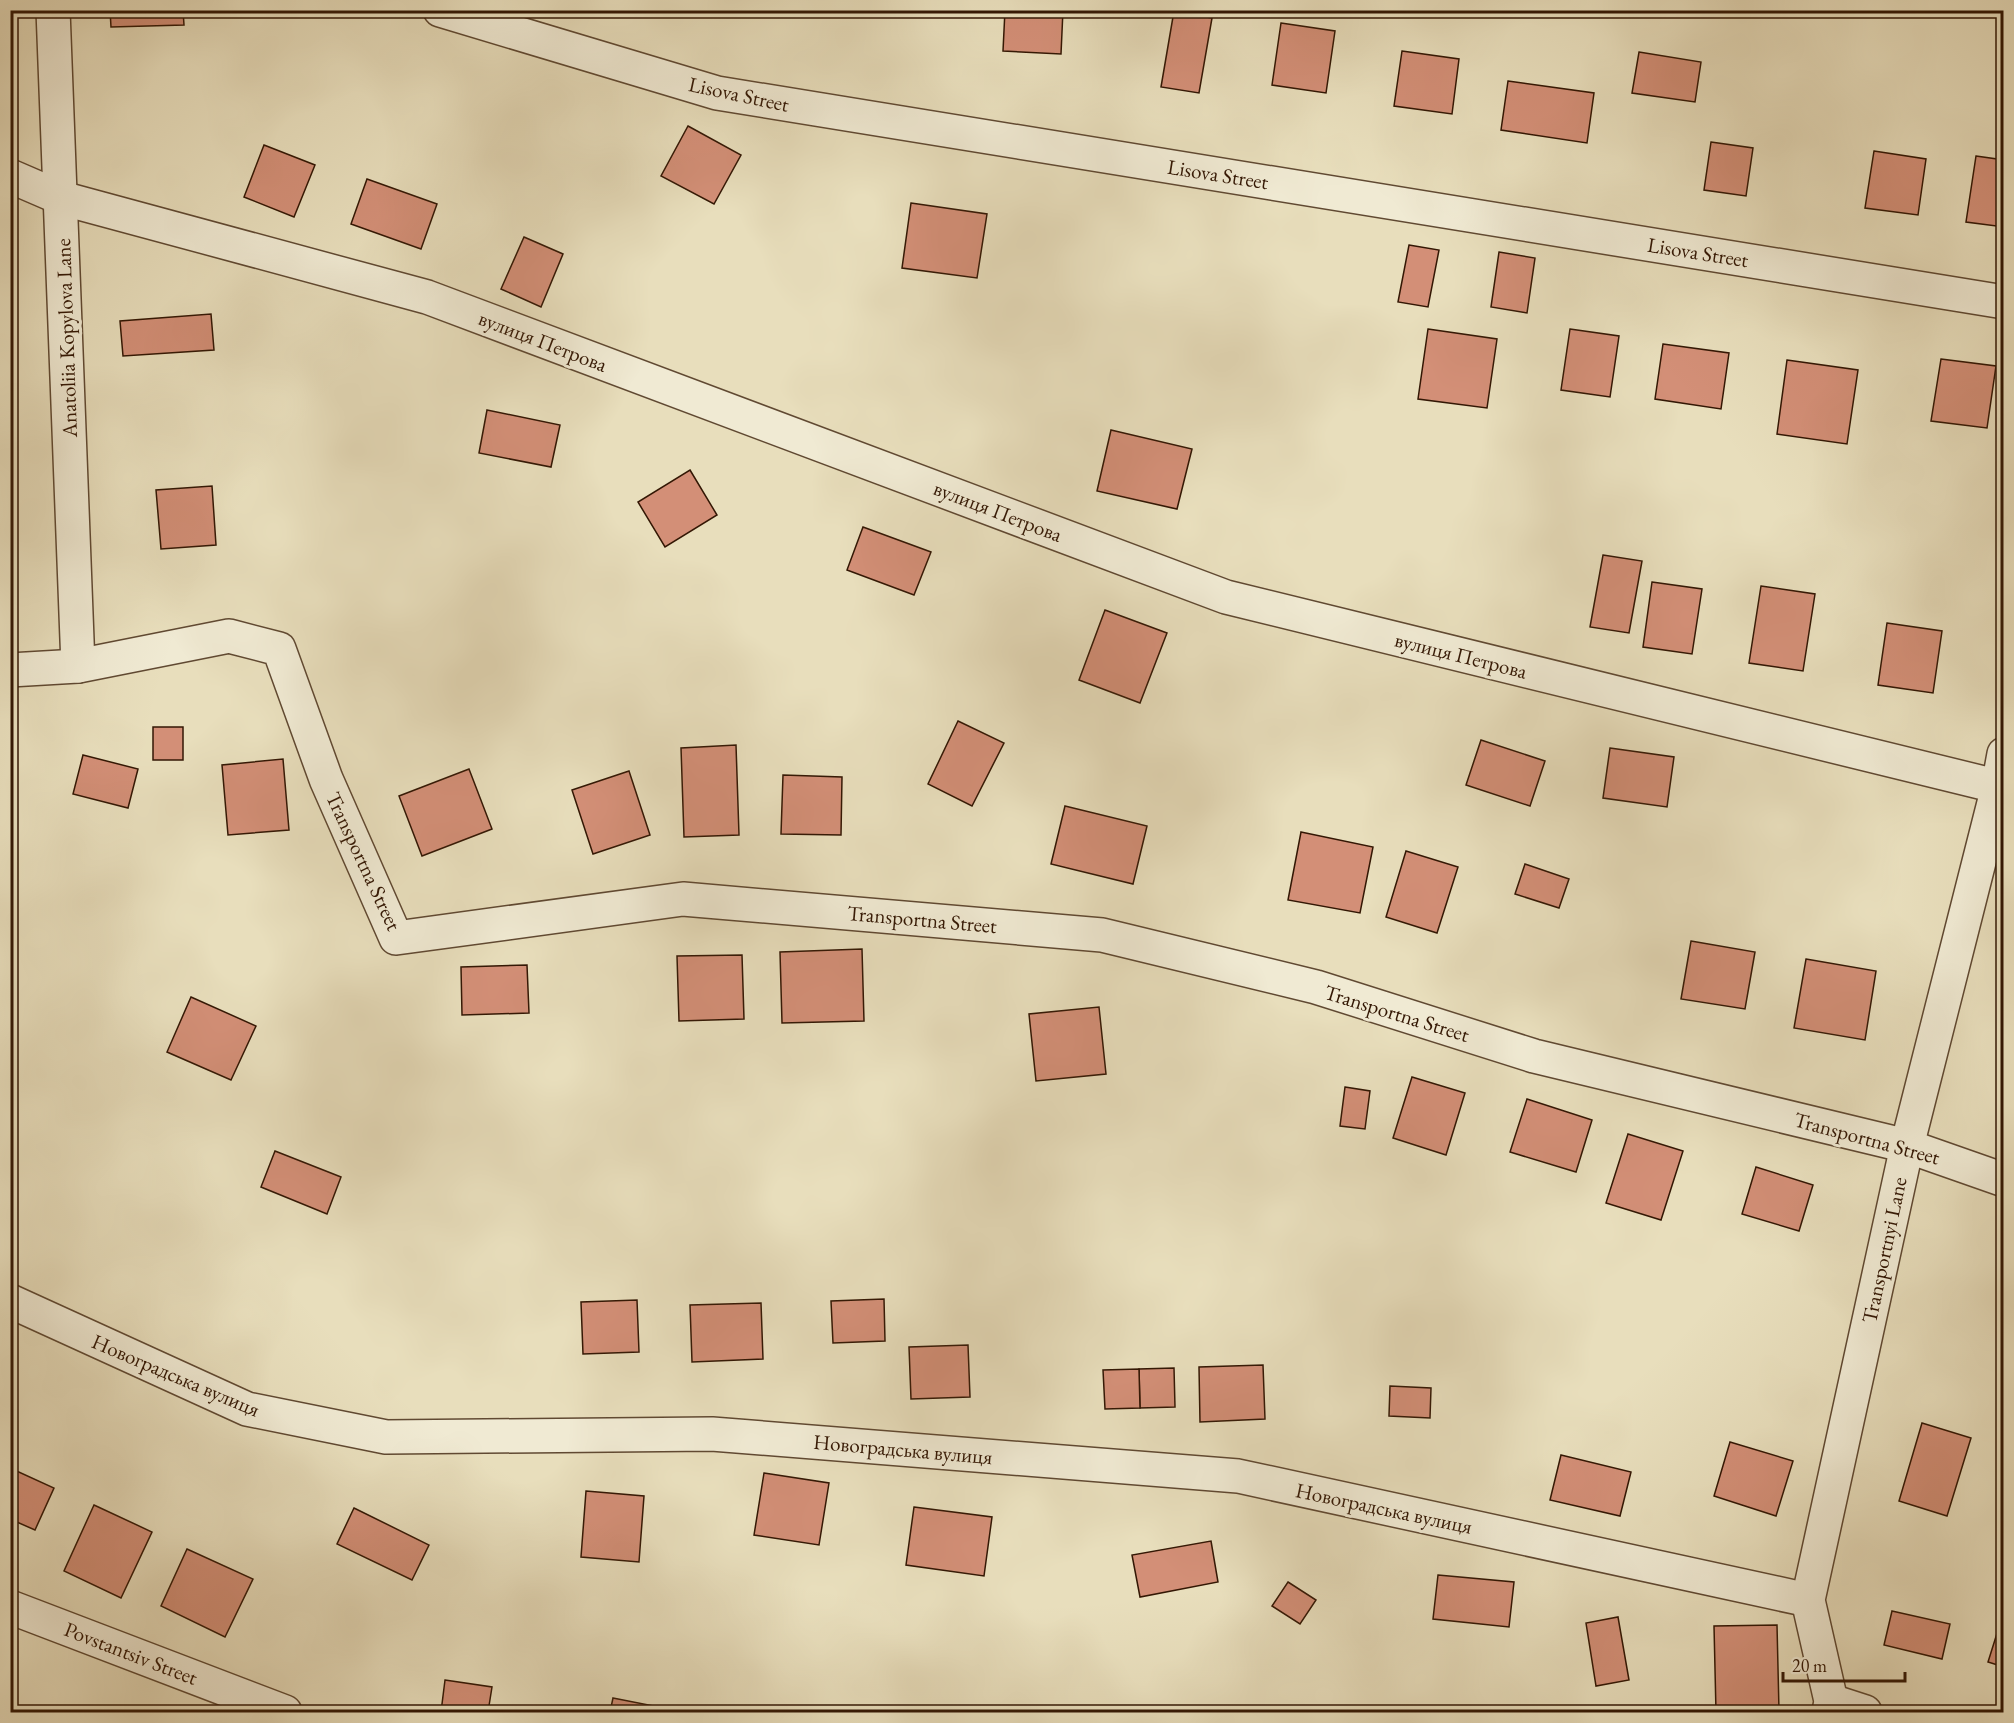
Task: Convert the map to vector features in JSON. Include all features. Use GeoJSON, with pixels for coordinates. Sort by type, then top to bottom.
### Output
{"type":"FeatureCollection","features":[{"type":"Feature","properties":{"kind":"street","name":"Anatoliia Kopylova Lane"},"geometry":{"type":"LineString","coordinates":[[53,10],[78,666]]}},
{"type":"Feature","properties":{"kind":"street","name":"Lisova Street"},"geometry":{"type":"LineString","coordinates":[[440,10],[717,93],[2004,302]]}},
{"type":"Feature","properties":{"kind":"street","name":"вулиця Петрова"},"geometry":{"type":"LineString","coordinates":[[10,176],[60,198],[426,297],[1226,597],[2001,787]]}},
{"type":"Feature","properties":{"kind":"street","name":"Transportna Street"},"geometry":{"type":"LineString","coordinates":[[10,670],[78,666],[229,636],[279,649],[326,779],[396,938],[683,899],[1102,935],[1316,987],[1534,1056],[1907,1146],[2004,1180]]}},
{"type":"Feature","properties":{"kind":"street","name":"Transportnyi Lane"},"geometry":{"type":"LineString","coordinates":[[1830,1707],[1808,1600],[1907,1146],[2001,787],[2004,754]]}},
{"type":"Feature","properties":{"kind":"street","name":"Новоградська вулиця"},"geometry":{"type":"LineString","coordinates":[[10,1301],[247,1409],[386,1437],[712,1434],[1238,1476],[1808,1600]]}},
{"type":"Feature","properties":{"kind":"street","name":"Povstantsiv Street"},"geometry":{"type":"LineString","coordinates":[[10,1607],[285,1713]]}},
{"type":"Feature","properties":{"kind":"street"},"geometry":{"type":"LineString","coordinates":[[1830,1707],[1866,1713]]}},
{"type":"Feature","properties":{"kind":"building"},"geometry":{"type":"Polygon","coordinates":[[[110,10],[183,10],[184,25],[111,27],[110,10]]]}},
{"type":"Feature","properties":{"kind":"building"},"geometry":{"type":"Polygon","coordinates":[[[1005,10],[1063,10],[1061,54],[1003,51],[1005,10]]]}},
{"type":"Feature","properties":{"kind":"building"},"geometry":{"type":"Polygon","coordinates":[[[1174,11],[1212,18],[1199,93],[1161,87],[1174,11]]]}},
{"type":"Feature","properties":{"kind":"building"},"geometry":{"type":"Polygon","coordinates":[[[1281,23],[1335,31],[1326,93],[1272,85],[1281,23]]]}},
{"type":"Feature","properties":{"kind":"building"},"geometry":{"type":"Polygon","coordinates":[[[1402,51],[1459,59],[1452,114],[1394,106],[1402,51]]]}},
{"type":"Feature","properties":{"kind":"building"},"geometry":{"type":"Polygon","coordinates":[[[1639,52],[1701,62],[1695,102],[1632,93],[1639,52]]]}},
{"type":"Feature","properties":{"kind":"building"},"geometry":{"type":"Polygon","coordinates":[[[1508,81],[1594,93],[1587,143],[1501,130],[1508,81]]]}},
{"type":"Feature","properties":{"kind":"building"},"geometry":{"type":"Polygon","coordinates":[[[688,126],[741,155],[714,204],[661,176],[688,126]]]}},
{"type":"Feature","properties":{"kind":"building"},"geometry":{"type":"Polygon","coordinates":[[[1711,142],[1753,148],[1746,196],[1704,190],[1711,142]]]}},
{"type":"Feature","properties":{"kind":"building"},"geometry":{"type":"Polygon","coordinates":[[[264,145],[315,165],[294,217],[244,197],[264,145]]]}},
{"type":"Feature","properties":{"kind":"building"},"geometry":{"type":"Polygon","coordinates":[[[1874,151],[1926,159],[1918,215],[1865,208],[1874,151]]]}},
{"type":"Feature","properties":{"kind":"building"},"geometry":{"type":"Polygon","coordinates":[[[1976,156],[2004,160],[2004,227],[1966,222],[1976,156]]]}},
{"type":"Feature","properties":{"kind":"building"},"geometry":{"type":"Polygon","coordinates":[[[367,179],[437,204],[421,249],[351,224],[367,179]]]}},
{"type":"Feature","properties":{"kind":"building"},"geometry":{"type":"Polygon","coordinates":[[[911,203],[987,214],[977,278],[902,268],[911,203]]]}},
{"type":"Feature","properties":{"kind":"building"},"geometry":{"type":"Polygon","coordinates":[[[524,237],[563,254],[541,307],[501,289],[524,237]]]}},
{"type":"Feature","properties":{"kind":"building"},"geometry":{"type":"Polygon","coordinates":[[[1409,245],[1439,250],[1428,307],[1398,302],[1409,245]]]}},
{"type":"Feature","properties":{"kind":"building"},"geometry":{"type":"Polygon","coordinates":[[[1499,252],[1535,258],[1527,313],[1491,307],[1499,252]]]}},
{"type":"Feature","properties":{"kind":"building"},"geometry":{"type":"Polygon","coordinates":[[[211,314],[214,350],[123,356],[120,321],[211,314]]]}},
{"type":"Feature","properties":{"kind":"building"},"geometry":{"type":"Polygon","coordinates":[[[1428,329],[1497,339],[1487,408],[1418,399],[1428,329]]]}},
{"type":"Feature","properties":{"kind":"building"},"geometry":{"type":"Polygon","coordinates":[[[1570,329],[1619,336],[1610,397],[1561,390],[1570,329]]]}},
{"type":"Feature","properties":{"kind":"building"},"geometry":{"type":"Polygon","coordinates":[[[1663,344],[1729,353],[1721,409],[1655,399],[1663,344]]]}},
{"type":"Feature","properties":{"kind":"building"},"geometry":{"type":"Polygon","coordinates":[[[1941,359],[1996,366],[1987,428],[1931,421],[1941,359]]]}},
{"type":"Feature","properties":{"kind":"building"},"geometry":{"type":"Polygon","coordinates":[[[1787,360],[1858,370],[1847,444],[1777,434],[1787,360]]]}},
{"type":"Feature","properties":{"kind":"building"},"geometry":{"type":"Polygon","coordinates":[[[487,410],[560,425],[551,467],[479,453],[487,410]]]}},
{"type":"Feature","properties":{"kind":"building"},"geometry":{"type":"Polygon","coordinates":[[[1111,430],[1192,449],[1177,509],[1097,491],[1111,430]]]}},
{"type":"Feature","properties":{"kind":"building"},"geometry":{"type":"Polygon","coordinates":[[[690,470],[717,515],[665,547],[638,502],[690,470]]]}},
{"type":"Feature","properties":{"kind":"building"},"geometry":{"type":"Polygon","coordinates":[[[212,486],[216,545],[161,549],[156,490],[212,486]]]}},
{"type":"Feature","properties":{"kind":"building"},"geometry":{"type":"Polygon","coordinates":[[[863,527],[931,552],[914,595],[847,570],[863,527]]]}},
{"type":"Feature","properties":{"kind":"building"},"geometry":{"type":"Polygon","coordinates":[[[1603,555],[1642,561],[1629,633],[1590,627],[1603,555]]]}},
{"type":"Feature","properties":{"kind":"building"},"geometry":{"type":"Polygon","coordinates":[[[1652,582],[1702,589],[1692,654],[1643,647],[1652,582]]]}},
{"type":"Feature","properties":{"kind":"building"},"geometry":{"type":"Polygon","coordinates":[[[1761,586],[1815,594],[1803,671],[1749,663],[1761,586]]]}},
{"type":"Feature","properties":{"kind":"building"},"geometry":{"type":"Polygon","coordinates":[[[1105,610],[1167,633],[1140,703],[1079,680],[1105,610]]]}},
{"type":"Feature","properties":{"kind":"building"},"geometry":{"type":"Polygon","coordinates":[[[1887,623],[1942,631],[1933,693],[1878,685],[1887,623]]]}},
{"type":"Feature","properties":{"kind":"building"},"geometry":{"type":"Polygon","coordinates":[[[958,721],[1004,743],[972,806],[928,784],[958,721]]]}},
{"type":"Feature","properties":{"kind":"building"},"geometry":{"type":"Polygon","coordinates":[[[153,727],[183,727],[183,760],[153,760],[153,727]]]}},
{"type":"Feature","properties":{"kind":"building"},"geometry":{"type":"Polygon","coordinates":[[[1481,740],[1545,761],[1530,806],[1466,785],[1481,740]]]}},
{"type":"Feature","properties":{"kind":"building"},"geometry":{"type":"Polygon","coordinates":[[[736,745],[739,835],[684,837],[681,748],[736,745]]]}},
{"type":"Feature","properties":{"kind":"building"},"geometry":{"type":"Polygon","coordinates":[[[1610,748],[1674,757],[1667,807],[1603,798],[1610,748]]]}},
{"type":"Feature","properties":{"kind":"building"},"geometry":{"type":"Polygon","coordinates":[[[83,755],[138,769],[128,808],[73,794],[83,755]]]}},
{"type":"Feature","properties":{"kind":"building"},"geometry":{"type":"Polygon","coordinates":[[[283,759],[289,830],[228,835],[222,765],[283,759]]]}},
{"type":"Feature","properties":{"kind":"building"},"geometry":{"type":"Polygon","coordinates":[[[469,769],[492,829],[422,856],[399,796],[469,769]]]}},
{"type":"Feature","properties":{"kind":"building"},"geometry":{"type":"Polygon","coordinates":[[[629,771],[650,835],[593,854],[572,790],[629,771]]]}},
{"type":"Feature","properties":{"kind":"building"},"geometry":{"type":"Polygon","coordinates":[[[783,775],[842,777],[841,835],[781,834],[783,775]]]}},
{"type":"Feature","properties":{"kind":"building"},"geometry":{"type":"Polygon","coordinates":[[[1065,806],[1147,826],[1133,884],[1051,864],[1065,806]]]}},
{"type":"Feature","properties":{"kind":"building"},"geometry":{"type":"Polygon","coordinates":[[[1301,832],[1373,847],[1360,913],[1288,900],[1301,832]]]}},
{"type":"Feature","properties":{"kind":"building"},"geometry":{"type":"Polygon","coordinates":[[[1406,851],[1458,867],[1437,933],[1386,917],[1406,851]]]}},
{"type":"Feature","properties":{"kind":"building"},"geometry":{"type":"Polygon","coordinates":[[[1525,864],[1569,879],[1559,908],[1515,894],[1525,864]]]}},
{"type":"Feature","properties":{"kind":"building"},"geometry":{"type":"Polygon","coordinates":[[[1691,941],[1755,952],[1745,1009],[1681,999],[1691,941]]]}},
{"type":"Feature","properties":{"kind":"building"},"geometry":{"type":"Polygon","coordinates":[[[862,949],[864,1021],[782,1023],[780,952],[862,949]]]}},
{"type":"Feature","properties":{"kind":"building"},"geometry":{"type":"Polygon","coordinates":[[[742,955],[744,1019],[679,1021],[677,956],[742,955]]]}},
{"type":"Feature","properties":{"kind":"building"},"geometry":{"type":"Polygon","coordinates":[[[1806,959],[1876,971],[1865,1040],[1794,1028],[1806,959]]]}},
{"type":"Feature","properties":{"kind":"building"},"geometry":{"type":"Polygon","coordinates":[[[527,965],[529,1013],[462,1015],[461,967],[527,965]]]}},
{"type":"Feature","properties":{"kind":"building"},"geometry":{"type":"Polygon","coordinates":[[[191,997],[256,1026],[231,1080],[167,1052],[191,997]]]}},
{"type":"Feature","properties":{"kind":"building"},"geometry":{"type":"Polygon","coordinates":[[[1099,1007],[1106,1074],[1036,1081],[1029,1014],[1099,1007]]]}},
{"type":"Feature","properties":{"kind":"building"},"geometry":{"type":"Polygon","coordinates":[[[1412,1077],[1465,1093],[1446,1155],[1393,1138],[1412,1077]]]}},
{"type":"Feature","properties":{"kind":"building"},"geometry":{"type":"Polygon","coordinates":[[[1345,1087],[1370,1091],[1365,1129],[1340,1126],[1345,1087]]]}},
{"type":"Feature","properties":{"kind":"building"},"geometry":{"type":"Polygon","coordinates":[[[1527,1099],[1592,1120],[1576,1172],[1510,1152],[1527,1099]]]}},
{"type":"Feature","properties":{"kind":"building"},"geometry":{"type":"Polygon","coordinates":[[[1628,1134],[1683,1151],[1661,1220],[1606,1203],[1628,1134]]]}},
{"type":"Feature","properties":{"kind":"building"},"geometry":{"type":"Polygon","coordinates":[[[275,1151],[341,1177],[327,1214],[261,1187],[275,1151]]]}},
{"type":"Feature","properties":{"kind":"building"},"geometry":{"type":"Polygon","coordinates":[[[1756,1167],[1813,1185],[1799,1231],[1742,1214],[1756,1167]]]}},
{"type":"Feature","properties":{"kind":"building"},"geometry":{"type":"Polygon","coordinates":[[[884,1299],[885,1341],[833,1343],[831,1301],[884,1299]]]}},
{"type":"Feature","properties":{"kind":"building"},"geometry":{"type":"Polygon","coordinates":[[[637,1300],[639,1352],[583,1354],[581,1302],[637,1300]]]}},
{"type":"Feature","properties":{"kind":"building"},"geometry":{"type":"Polygon","coordinates":[[[761,1303],[763,1359],[692,1362],[690,1305],[761,1303]]]}},
{"type":"Feature","properties":{"kind":"building"},"geometry":{"type":"Polygon","coordinates":[[[968,1345],[970,1397],[911,1399],[909,1347],[968,1345]]]}},
{"type":"Feature","properties":{"kind":"building"},"geometry":{"type":"Polygon","coordinates":[[[1263,1365],[1265,1419],[1200,1422],[1199,1367],[1263,1365]]]}},
{"type":"Feature","properties":{"kind":"building"},"geometry":{"type":"Polygon","coordinates":[[[1174,1368],[1175,1407],[1140,1408],[1139,1369],[1174,1368]]]}},
{"type":"Feature","properties":{"kind":"building"},"geometry":{"type":"Polygon","coordinates":[[[1139,1369],[1140,1408],[1105,1409],[1103,1370],[1139,1369]]]}},
{"type":"Feature","properties":{"kind":"building"},"geometry":{"type":"Polygon","coordinates":[[[1390,1386],[1431,1388],[1430,1418],[1389,1416],[1390,1386]]]}},
{"type":"Feature","properties":{"kind":"building"},"geometry":{"type":"Polygon","coordinates":[[[1922,1423],[1971,1438],[1947,1516],[1899,1501],[1922,1423]]]}},
{"type":"Feature","properties":{"kind":"building"},"geometry":{"type":"Polygon","coordinates":[[[1730,1442],[1793,1461],[1776,1516],[1714,1496],[1730,1442]]]}},
{"type":"Feature","properties":{"kind":"building"},"geometry":{"type":"Polygon","coordinates":[[[1561,1455],[1631,1472],[1620,1516],[1550,1500],[1561,1455]]]}},
{"type":"Feature","properties":{"kind":"building"},"geometry":{"type":"Polygon","coordinates":[[[10,1468],[54,1488],[35,1530],[10,1519],[10,1468]]]}},
{"type":"Feature","properties":{"kind":"building"},"geometry":{"type":"Polygon","coordinates":[[[764,1473],[829,1483],[819,1545],[754,1535],[764,1473]]]}},
{"type":"Feature","properties":{"kind":"building"},"geometry":{"type":"Polygon","coordinates":[[[586,1491],[644,1496],[639,1562],[581,1557],[586,1491]]]}},
{"type":"Feature","properties":{"kind":"building"},"geometry":{"type":"Polygon","coordinates":[[[94,1505],[152,1532],[121,1598],[64,1571],[94,1505]]]}},
{"type":"Feature","properties":{"kind":"building"},"geometry":{"type":"Polygon","coordinates":[[[914,1507],[992,1517],[984,1576],[906,1565],[914,1507]]]}},
{"type":"Feature","properties":{"kind":"building"},"geometry":{"type":"Polygon","coordinates":[[[354,1508],[429,1545],[412,1580],[337,1544],[354,1508]]]}},
{"type":"Feature","properties":{"kind":"building"},"geometry":{"type":"Polygon","coordinates":[[[1211,1541],[1218,1582],[1140,1597],[1132,1555],[1211,1541]]]}},
{"type":"Feature","properties":{"kind":"building"},"geometry":{"type":"Polygon","coordinates":[[[187,1549],[253,1579],[225,1637],[161,1606],[187,1549]]]}},
{"type":"Feature","properties":{"kind":"building"},"geometry":{"type":"Polygon","coordinates":[[[1438,1575],[1514,1582],[1509,1627],[1433,1619],[1438,1575]]]}},
{"type":"Feature","properties":{"kind":"building"},"geometry":{"type":"Polygon","coordinates":[[[1288,1582],[1316,1600],[1300,1624],[1272,1606],[1288,1582]]]}},
{"type":"Feature","properties":{"kind":"building"},"geometry":{"type":"Polygon","coordinates":[[[1892,1611],[1950,1624],[1942,1659],[1884,1645],[1892,1611]]]}},
{"type":"Feature","properties":{"kind":"building"},"geometry":{"type":"Polygon","coordinates":[[[2004,1611],[2004,1667],[1988,1662],[2004,1611]]]}},
{"type":"Feature","properties":{"kind":"building"},"geometry":{"type":"Polygon","coordinates":[[[1618,1617],[1629,1680],[1596,1686],[1586,1623],[1618,1617]]]}},
{"type":"Feature","properties":{"kind":"building"},"geometry":{"type":"Polygon","coordinates":[[[1777,1625],[1779,1711],[1716,1712],[1714,1626],[1777,1625]]]}},
{"type":"Feature","properties":{"kind":"building"},"geometry":{"type":"Polygon","coordinates":[[[445,1680],[492,1687],[488,1712],[441,1712],[445,1680]]]}},
{"type":"Feature","properties":{"kind":"building"},"geometry":{"type":"Polygon","coordinates":[[[613,1698],[669,1709],[668,1712],[610,1712],[613,1698]]]}}]}
